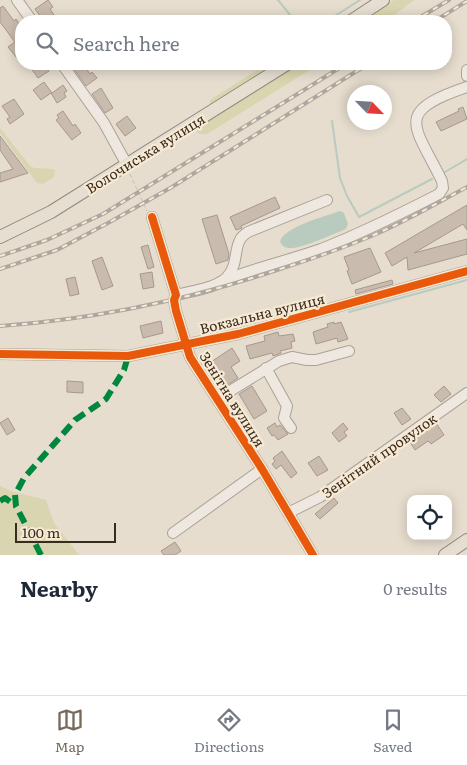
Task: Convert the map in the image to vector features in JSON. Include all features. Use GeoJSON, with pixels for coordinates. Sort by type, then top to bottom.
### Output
{"type":"FeatureCollection","features":[{"type":"Feature","properties":{"kind":"main road"},"geometry":{"type":"LineString","coordinates":[[360,15],[383,0]]}},
{"type":"Feature","properties":{"kind":"main road","name":"Волочиська вулиця"},"geometry":{"type":"LineString","coordinates":[[0,237],[51,212],[277,70]]}},
{"type":"Feature","properties":{"kind":"main road"},"geometry":{"type":"LineString","coordinates":[[445,555],[467,540]]}},
{"type":"Feature","properties":{"kind":"street"},"geometry":{"type":"LineString","coordinates":[[17,0],[28,15]]}},
{"type":"Feature","properties":{"kind":"street"},"geometry":{"type":"LineString","coordinates":[[66,70],[104,123],[126,165]]}},
{"type":"Feature","properties":{"kind":"street"},"geometry":{"type":"LineString","coordinates":[[467,70],[467,76]]}},
{"type":"Feature","properties":{"kind":"street"},"geometry":{"type":"LineString","coordinates":[[176,295],[320,249],[363,232],[439,194],[443,188],[442,181],[418,135],[416,116],[425,105],[465,86]]}},
{"type":"Feature","properties":{"kind":"street"},"geometry":{"type":"LineString","coordinates":[[220,282],[227,277],[233,266],[241,238],[248,232],[327,200]]}},
{"type":"Feature","properties":{"kind":"street","name":"Зенітна вулиця"},"geometry":{"type":"LineString","coordinates":[[152,217],[176,295],[174,300],[176,311],[190,357],[262,468],[311,553]]}},
{"type":"Feature","properties":{"kind":"street","name":"Вокзальна вулиця"},"geometry":{"type":"LineString","coordinates":[[0,354],[128,356],[238,334],[467,271]]}},
{"type":"Feature","properties":{"kind":"street"},"geometry":{"type":"LineString","coordinates":[[217,399],[266,368],[292,357],[316,360],[349,351]]}},
{"type":"Feature","properties":{"kind":"street"},"geometry":{"type":"LineString","coordinates":[[266,368],[287,406],[284,418],[291,428]]}},
{"type":"Feature","properties":{"kind":"street","name":"Зенітний провулок"},"geometry":{"type":"LineString","coordinates":[[288,513],[320,497],[467,393]]}},
{"type":"Feature","properties":{"kind":"street"},"geometry":{"type":"LineString","coordinates":[[173,533],[262,468]]}},
{"type":"Feature","properties":{"kind":"path"},"geometry":{"type":"LineString","coordinates":[[126,165],[137,193],[149,216],[152,217]]}},
{"type":"Feature","properties":{"kind":"shaded area"},"geometry":{"type":"Polygon","coordinates":[[[394,0],[414,0],[394,15],[370,15],[394,0]]]}},
{"type":"Feature","properties":{"kind":"shaded area"},"geometry":{"type":"Polygon","coordinates":[[[257,70],[271,70],[210,105],[210,100],[257,70]]]}},
{"type":"Feature","properties":{"kind":"shaded area"},"geometry":{"type":"Polygon","coordinates":[[[284,70],[309,70],[207,134],[199,134],[195,130],[197,125],[284,70]]]}},
{"type":"Feature","properties":{"kind":"shaded area"},"geometry":{"type":"Polygon","coordinates":[[[0,128],[31,167],[55,170],[54,177],[43,184],[37,183],[0,133],[0,128]]]}},
{"type":"Feature","properties":{"kind":"shaded area"},"geometry":{"type":"Polygon","coordinates":[[[340,211],[344,213],[348,224],[346,229],[295,248],[286,247],[280,242],[283,237],[297,227],[340,211]]]}},
{"type":"Feature","properties":{"kind":"shaded area"},"geometry":{"type":"Polygon","coordinates":[[[0,486],[11,491],[46,500],[54,523],[79,555],[0,555],[0,486]]]}},
{"type":"Feature","properties":{"kind":"building"},"geometry":{"type":"Polygon","coordinates":[[[48,0],[53,7],[50,9],[54,15],[40,15],[35,9],[48,0]]]}},
{"type":"Feature","properties":{"kind":"building"},"geometry":{"type":"Polygon","coordinates":[[[3,6],[15,20],[15,42],[0,22],[0,8],[3,6]]]}},
{"type":"Feature","properties":{"kind":"building"},"geometry":{"type":"Polygon","coordinates":[[[15,42],[15,56],[8,47],[15,42]]]}},
{"type":"Feature","properties":{"kind":"building"},"geometry":{"type":"Polygon","coordinates":[[[32,70],[49,71],[38,78],[32,70]]]}},
{"type":"Feature","properties":{"kind":"building"},"geometry":{"type":"Polygon","coordinates":[[[75,70],[87,70],[97,78],[86,86],[75,70]]]}},
{"type":"Feature","properties":{"kind":"building"},"geometry":{"type":"Polygon","coordinates":[[[44,82],[52,93],[63,85],[67,91],[64,93],[66,97],[57,103],[51,93],[41,100],[33,90],[44,82]]]}},
{"type":"Feature","properties":{"kind":"building"},"geometry":{"type":"Polygon","coordinates":[[[101,88],[113,108],[105,113],[92,94],[101,88]]]}},
{"type":"Feature","properties":{"kind":"building"},"geometry":{"type":"Polygon","coordinates":[[[14,99],[24,114],[10,124],[7,119],[10,117],[2,106],[14,99]]]}},
{"type":"Feature","properties":{"kind":"building"},"geometry":{"type":"Polygon","coordinates":[[[463,107],[467,119],[441,131],[436,122],[459,111],[458,109],[463,107]]]}},
{"type":"Feature","properties":{"kind":"building"},"geometry":{"type":"Polygon","coordinates":[[[63,111],[73,126],[75,124],[81,133],[72,140],[56,120],[59,118],[57,115],[63,111]]]}},
{"type":"Feature","properties":{"kind":"building"},"geometry":{"type":"Polygon","coordinates":[[[127,116],[136,128],[125,136],[116,124],[127,116]]]}},
{"type":"Feature","properties":{"kind":"building"},"geometry":{"type":"Polygon","coordinates":[[[0,136],[28,173],[0,182],[0,173],[13,169],[0,150],[0,136]]]}},
{"type":"Feature","properties":{"kind":"building"},"geometry":{"type":"Polygon","coordinates":[[[275,197],[280,208],[236,230],[230,217],[275,197]]]}},
{"type":"Feature","properties":{"kind":"building"},"geometry":{"type":"Polygon","coordinates":[[[467,205],[467,230],[463,224],[414,253],[467,239],[467,254],[408,270],[407,257],[392,266],[385,253],[467,205]]]}},
{"type":"Feature","properties":{"kind":"building"},"geometry":{"type":"Polygon","coordinates":[[[217,215],[229,254],[228,260],[216,264],[202,219],[217,215]]]}},
{"type":"Feature","properties":{"kind":"building"},"geometry":{"type":"Polygon","coordinates":[[[148,245],[154,267],[148,269],[141,247],[148,245]]]}},
{"type":"Feature","properties":{"kind":"building"},"geometry":{"type":"Polygon","coordinates":[[[370,248],[381,272],[352,284],[344,257],[370,248]]]}},
{"type":"Feature","properties":{"kind":"building"},"geometry":{"type":"Polygon","coordinates":[[[102,257],[113,286],[102,290],[92,261],[102,257]]]}},
{"type":"Feature","properties":{"kind":"building"},"geometry":{"type":"Polygon","coordinates":[[[152,272],[154,287],[143,289],[140,274],[152,272]]]}},
{"type":"Feature","properties":{"kind":"building"},"geometry":{"type":"Polygon","coordinates":[[[75,277],[79,294],[70,296],[66,279],[75,277]]]}},
{"type":"Feature","properties":{"kind":"building"},"geometry":{"type":"Polygon","coordinates":[[[392,280],[393,284],[356,294],[355,290],[392,280]]]}},
{"type":"Feature","properties":{"kind":"building"},"geometry":{"type":"Polygon","coordinates":[[[161,321],[163,333],[143,338],[140,326],[161,321]]]}},
{"type":"Feature","properties":{"kind":"building"},"geometry":{"type":"Polygon","coordinates":[[[334,322],[334,324],[341,322],[348,339],[338,342],[337,338],[316,344],[313,332],[328,327],[327,324],[334,322]]]}},
{"type":"Feature","properties":{"kind":"building"},"geometry":{"type":"Polygon","coordinates":[[[278,332],[279,336],[293,334],[295,341],[291,342],[292,348],[280,351],[281,353],[273,356],[272,353],[250,359],[246,346],[265,341],[264,336],[278,332]]]}},
{"type":"Feature","properties":{"kind":"building"},"geometry":{"type":"Polygon","coordinates":[[[232,348],[240,361],[231,367],[238,378],[226,386],[211,362],[232,348]]]}},
{"type":"Feature","properties":{"kind":"building"},"geometry":{"type":"Polygon","coordinates":[[[67,381],[83,382],[83,393],[67,392],[67,381]]]}},
{"type":"Feature","properties":{"kind":"building"},"geometry":{"type":"Polygon","coordinates":[[[252,386],[267,411],[254,419],[239,394],[252,386]]]}},
{"type":"Feature","properties":{"kind":"building"},"geometry":{"type":"Polygon","coordinates":[[[444,386],[451,394],[441,402],[434,395],[444,386]]]}},
{"type":"Feature","properties":{"kind":"building"},"geometry":{"type":"Polygon","coordinates":[[[402,408],[411,419],[402,425],[394,413],[402,408]]]}},
{"type":"Feature","properties":{"kind":"building"},"geometry":{"type":"Polygon","coordinates":[[[8,418],[15,430],[7,435],[0,423],[8,418]]]}},
{"type":"Feature","properties":{"kind":"building"},"geometry":{"type":"Polygon","coordinates":[[[275,423],[277,427],[280,425],[288,434],[278,440],[274,435],[272,436],[267,428],[275,423]]]}},
{"type":"Feature","properties":{"kind":"building"},"geometry":{"type":"Polygon","coordinates":[[[343,423],[348,429],[344,432],[347,436],[339,442],[332,433],[343,423]]]}},
{"type":"Feature","properties":{"kind":"building"},"geometry":{"type":"Polygon","coordinates":[[[436,423],[444,435],[431,444],[428,441],[415,450],[410,442],[436,423]]]}},
{"type":"Feature","properties":{"kind":"building"},"geometry":{"type":"Polygon","coordinates":[[[282,451],[297,473],[291,478],[281,465],[276,469],[272,464],[275,461],[273,458],[282,451]]]}},
{"type":"Feature","properties":{"kind":"building"},"geometry":{"type":"Polygon","coordinates":[[[319,456],[328,470],[317,476],[308,463],[319,456]]]}},
{"type":"Feature","properties":{"kind":"building"},"geometry":{"type":"Polygon","coordinates":[[[334,498],[338,503],[320,519],[315,514],[334,498]]]}},
{"type":"Feature","properties":{"kind":"building"},"geometry":{"type":"Polygon","coordinates":[[[175,542],[181,551],[175,555],[164,555],[161,551],[175,542]]]}},
{"type":"Feature","properties":{"kind":"waterway"},"geometry":{"type":"LineString","coordinates":[[278,0],[290,15]]}},
{"type":"Feature","properties":{"kind":"waterway"},"geometry":{"type":"LineString","coordinates":[[336,15],[360,0]]}},
{"type":"Feature","properties":{"kind":"waterway"},"geometry":{"type":"LineString","coordinates":[[332,121],[340,178],[347,196],[359,217],[432,179]]}},
{"type":"Feature","properties":{"kind":"waterway"},"geometry":{"type":"LineString","coordinates":[[445,172],[467,159]]}},
{"type":"Feature","properties":{"kind":"waterway"},"geometry":{"type":"LineString","coordinates":[[349,312],[467,280]]}},
{"type":"Feature","properties":{"kind":"railway"},"geometry":{"type":"LineString","coordinates":[[424,15],[449,0]]}},
{"type":"Feature","properties":{"kind":"railway"},"geometry":{"type":"LineString","coordinates":[[445,15],[467,1]]}},
{"type":"Feature","properties":{"kind":"railway"},"geometry":{"type":"LineString","coordinates":[[0,256],[47,240],[103,214],[336,70]]}},
{"type":"Feature","properties":{"kind":"railway"},"geometry":{"type":"LineString","coordinates":[[0,269],[57,250],[108,223],[172,187],[358,70]]}},
{"type":"Feature","properties":{"kind":"railway"},"geometry":{"type":"LineString","coordinates":[[0,326],[71,319],[140,307],[243,281],[340,249],[364,239],[400,223],[467,187]]}},
{"type":"Feature","properties":{"kind":"marked path"},"geometry":{"type":"LineString","coordinates":[[41,555],[16,506],[15,495],[24,478],[75,420],[106,399],[124,370],[128,356]]}},
{"type":"Feature","properties":{"kind":"marked path"},"geometry":{"type":"LineString","coordinates":[[0,501],[5,498],[16,506]]}},
{"type":"Feature","properties":{"kind":"cycle path"},"geometry":{"type":"LineString","coordinates":[[152,217],[176,295],[174,300],[176,311],[190,357],[262,469],[313,555]]}},
{"type":"Feature","properties":{"kind":"cycle path"},"geometry":{"type":"LineString","coordinates":[[0,354],[128,356],[238,334],[467,271]]}}]}
